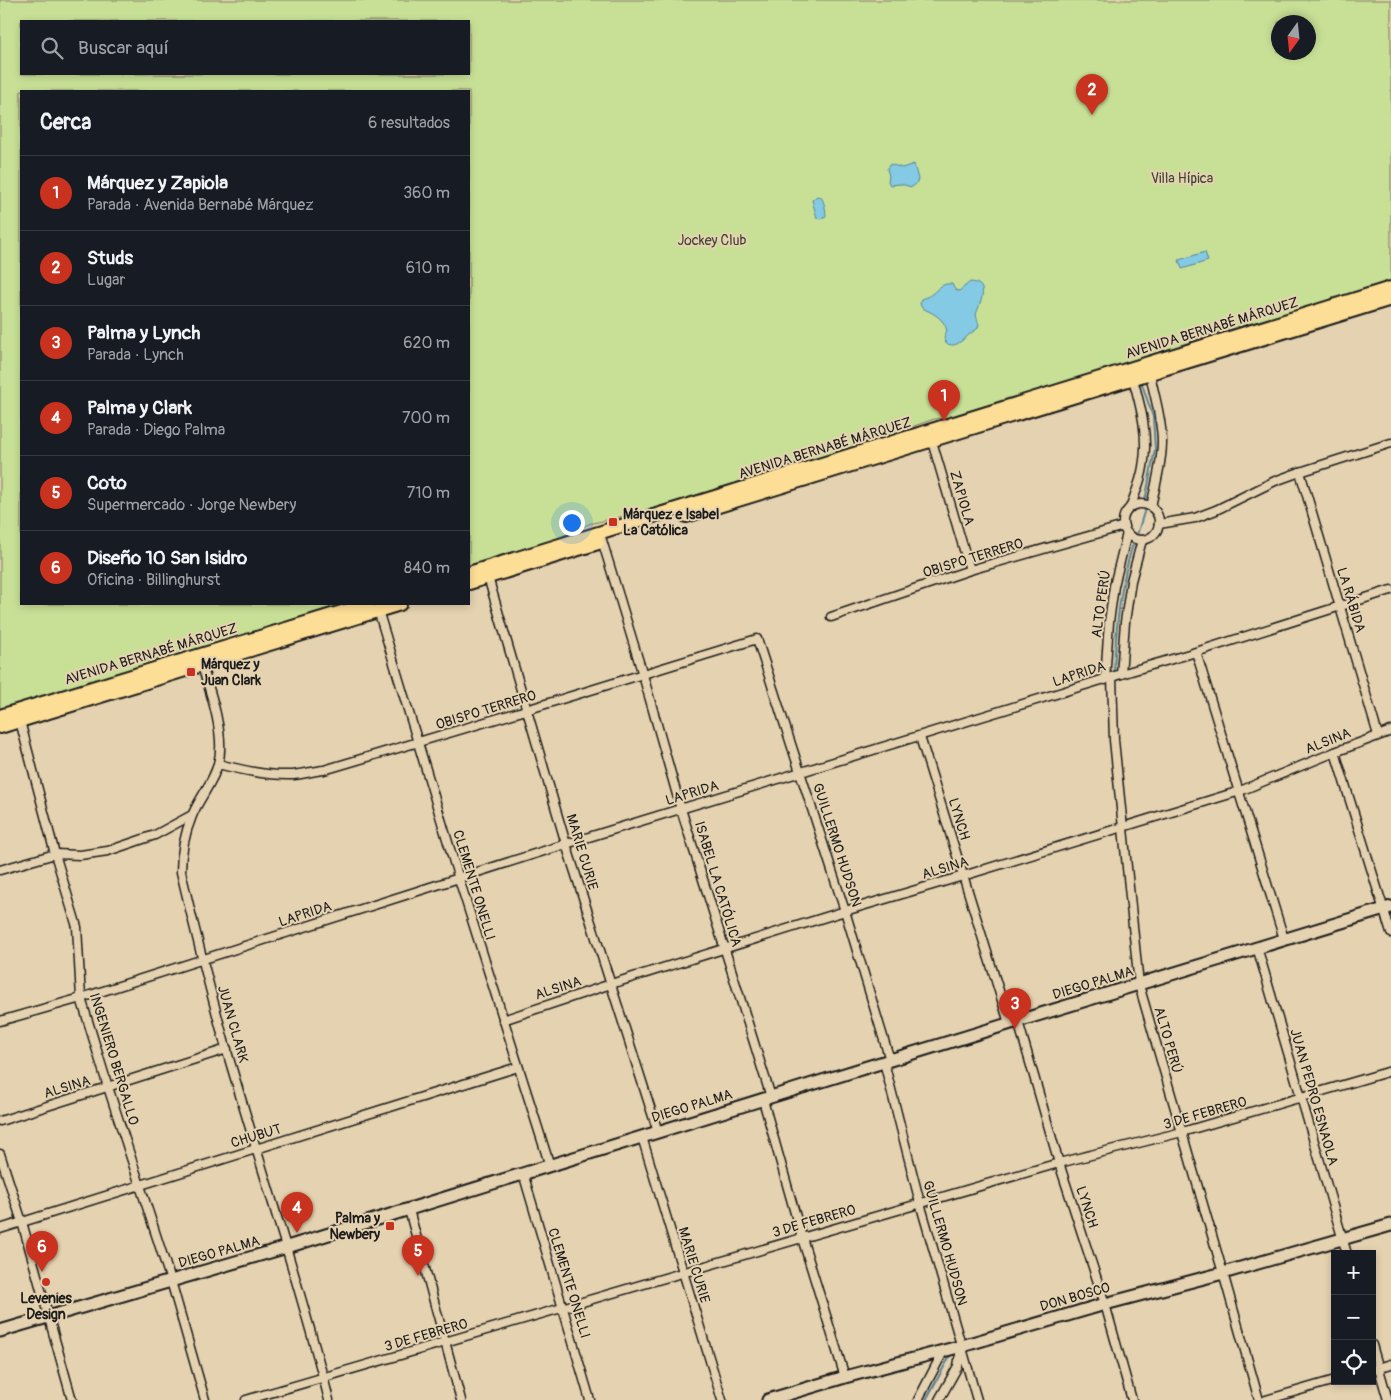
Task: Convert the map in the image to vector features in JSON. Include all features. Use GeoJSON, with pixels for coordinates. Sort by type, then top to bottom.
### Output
{"type":"FeatureCollection","features":[{"type":"Feature","properties":{"kind":"main road","name":"AVENIDA BERNABÉ MÁRQUEZ"},"geometry":{"type":"LineString","coordinates":[[470,573],[601,537],[931,436],[1391,288]]}},
{"type":"Feature","properties":{"kind":"main road","name":"AVENIDA BERNABÉ MÁRQUEZ"},"geometry":{"type":"LineString","coordinates":[[931,436],[1133,379],[1391,299]]}},
{"type":"Feature","properties":{"kind":"main road","name":"AVENIDA BERNABÉ MÁRQUEZ"},"geometry":{"type":"LineString","coordinates":[[470,583],[601,537]]}},
{"type":"Feature","properties":{"kind":"main road","name":"AVENIDA BERNABÉ MÁRQUEZ"},"geometry":{"type":"LineString","coordinates":[[0,716],[200,660],[373,607],[391,605]]}},
{"type":"Feature","properties":{"kind":"main road","name":"AVENIDA BERNABÉ MÁRQUEZ"},"geometry":{"type":"LineString","coordinates":[[0,727],[200,660]]}},
{"type":"Feature","properties":{"kind":"main road","name":"DIEGO PALMA"},"geometry":{"type":"LineString","coordinates":[[0,1331],[287,1247],[1138,985],[1284,938],[1388,908]]}},
{"type":"Feature","properties":{"kind":"main road","name":"DON BOSCO"},"geometry":{"type":"LineString","coordinates":[[768,1400],[1104,1304],[1223,1273],[1391,1225]]}},
{"type":"Feature","properties":{"kind":"street"},"geometry":{"type":"LineString","coordinates":[[1150,373],[1153,393],[1159,412],[1162,440],[1162,451],[1152,507]]}},
{"type":"Feature","properties":{"kind":"street"},"geometry":{"type":"LineString","coordinates":[[1130,508],[1141,504],[1152,507],[1158,514],[1158,529],[1152,536],[1142,540],[1131,537],[1125,529],[1124,516],[1130,508],[1144,466],[1146,444],[1144,424],[1133,379]]}},
{"type":"Feature","properties":{"kind":"street","name":"ZAPIOLA"},"geometry":{"type":"LineString","coordinates":[[931,436],[970,570]]}},
{"type":"Feature","properties":{"kind":"street"},"geometry":{"type":"LineString","coordinates":[[1159,524],[1195,518],[1216,510],[1275,481],[1391,444]]}},
{"type":"Feature","properties":{"kind":"street","name":"LA RÁBIDA"},"geometry":{"type":"LineString","coordinates":[[1300,472],[1378,735]]}},
{"type":"Feature","properties":{"kind":"street","name":"OBISPO TERRERO"},"geometry":{"type":"LineString","coordinates":[[831,617],[970,570],[1125,529]]}},
{"type":"Feature","properties":{"kind":"street","name":"ALTO PERÚ"},"geometry":{"type":"LineString","coordinates":[[1125,529],[1109,622],[1108,678],[1138,985],[1259,1400]]}},
{"type":"Feature","properties":{"kind":"street","name":"ISABEL LA CATÓLICA"},"geometry":{"type":"LineString","coordinates":[[601,537],[681,809],[725,948],[767,1098],[802,1238],[845,1377]]}},
{"type":"Feature","properties":{"kind":"street","name":"ALTO PERÚ"},"geometry":{"type":"LineString","coordinates":[[1121,674],[1125,622],[1131,581],[1142,540]]}},
{"type":"Feature","properties":{"kind":"street","name":"MARIE CURIE"},"geometry":{"type":"LineString","coordinates":[[488,577],[566,844],[658,1132]]}},
{"type":"Feature","properties":{"kind":"street","name":"LAPRIDA"},"geometry":{"type":"LineString","coordinates":[[0,1021],[81,998],[566,844],[1196,652],[1391,590]]}},
{"type":"Feature","properties":{"kind":"street","name":"CLEMENTE ONELLI"},"geometry":{"type":"LineString","coordinates":[[373,607],[550,1166]]}},
{"type":"Feature","properties":{"kind":"street","name":"OBISPO TERRERO"},"geometry":{"type":"LineString","coordinates":[[218,764],[245,771],[272,774],[293,775],[324,770],[757,639]]}},
{"type":"Feature","properties":{"kind":"street","name":"GUILLERMO HUDSON"},"geometry":{"type":"LineString","coordinates":[[757,639],[845,911],[887,1061],[920,1204],[977,1400]]}},
{"type":"Feature","properties":{"kind":"street"},"geometry":{"type":"LineString","coordinates":[[1196,652],[1284,938]]}},
{"type":"Feature","properties":{"kind":"street","name":"JUAN CLARK"},"geometry":{"type":"LineString","coordinates":[[200,660],[218,727],[220,746],[218,764],[192,815],[181,858],[181,872],[202,960],[287,1247],[329,1400]]}},
{"type":"Feature","properties":{"kind":"street","name":"INGENIERO BERGALLO"},"geometry":{"type":"LineString","coordinates":[[20,721],[55,854],[77,927],[81,998],[108,1087],[172,1281],[206,1400]]}},
{"type":"Feature","properties":{"kind":"street","name":"ALSINA"},"geometry":{"type":"LineString","coordinates":[[503,1020],[725,948],[1240,790],[1391,731]]}},
{"type":"Feature","properties":{"kind":"street","name":"LYNCH"},"geometry":{"type":"LineString","coordinates":[[920,736],[963,876],[1014,1022],[1060,1163],[1132,1400]]}},
{"type":"Feature","properties":{"kind":"street"},"geometry":{"type":"LineString","coordinates":[[1335,752],[1388,908],[1391,933]]}},
{"type":"Feature","properties":{"kind":"street"},"geometry":{"type":"LineString","coordinates":[[0,870],[55,854],[108,851],[155,835],[192,815]]}},
{"type":"Feature","properties":{"kind":"street","name":"JUAN PEDRO ESNAOLA"},"geometry":{"type":"LineString","coordinates":[[1257,947],[1346,1250]]}},
{"type":"Feature","properties":{"kind":"street","name":"ALSINA"},"geometry":{"type":"LineString","coordinates":[[0,1121],[227,1049]]}},
{"type":"Feature","properties":{"kind":"street","name":"CHUBUT"},"geometry":{"type":"LineString","coordinates":[[0,1229],[518,1067]]}},
{"type":"Feature","properties":{"kind":"street","name":"3 DE FEBRERO"},"geometry":{"type":"LineString","coordinates":[[246,1400],[1060,1163],[1182,1132],[1391,1071]]}},
{"type":"Feature","properties":{"kind":"street","name":"MARIE CURIE"},"geometry":{"type":"LineString","coordinates":[[642,1137],[722,1400]]}},
{"type":"Feature","properties":{"kind":"street"},"geometry":{"type":"LineString","coordinates":[[0,1154],[22,1222],[72,1400]]}},
{"type":"Feature","properties":{"kind":"street","name":"CLEMENTE ONELLI"},"geometry":{"type":"LineString","coordinates":[[523,1174],[590,1400]]}},
{"type":"Feature","properties":{"kind":"street"},"geometry":{"type":"LineString","coordinates":[[408,1210],[461,1400]]}},
{"type":"Feature","properties":{"kind":"street"},"geometry":{"type":"LineString","coordinates":[[940,1400],[958,1366],[962,1346]]}},
{"type":"Feature","properties":{"kind":"street"},"geometry":{"type":"LineString","coordinates":[[918,1400],[944,1350]]}},
{"type":"Feature","properties":{"kind":"street"},"geometry":{"type":"LineString","coordinates":[[1376,1369],[1391,1364]]}},
{"type":"Feature","properties":{"kind":"street"},"geometry":{"type":"LineString","coordinates":[[1376,1371],[1388,1400]]}},
{"type":"Feature","properties":{"kind":"street"},"geometry":{"type":"LineString","coordinates":[[1266,1400],[1331,1381]]}},
{"type":"Feature","properties":{"kind":"green space","name":"Jockey Club"},"geometry":{"type":"Polygon","coordinates":[[[0,0],[1391,0],[1391,282],[1210,334],[1079,380],[964,415],[934,419],[881,440],[633,514],[589,524],[545,544],[470,568],[470,90],[20,90],[20,605],[355,605],[225,644],[198,649],[0,710],[0,0]]]}},
{"type":"Feature","properties":{"kind":"water"},"geometry":{"type":"Polygon","coordinates":[[[890,164],[902,168],[914,164],[918,179],[916,184],[912,187],[900,184],[890,185],[887,169],[890,164]]]}},
{"type":"Feature","properties":{"kind":"water"},"geometry":{"type":"Polygon","coordinates":[[[817,196],[821,197],[825,208],[826,216],[821,219],[817,218],[812,200],[817,196]]]}},
{"type":"Feature","properties":{"kind":"water"},"geometry":{"type":"Polygon","coordinates":[[[1205,252],[1208,261],[1182,269],[1179,260],[1205,252]]]}},
{"type":"Feature","properties":{"kind":"water"},"geometry":{"type":"Polygon","coordinates":[[[970,282],[977,283],[981,286],[982,290],[976,315],[979,325],[977,329],[960,342],[950,345],[944,340],[947,331],[946,326],[941,319],[922,308],[920,304],[921,299],[929,296],[945,284],[952,284],[955,290],[959,291],[970,282]]]}},
{"type":"Feature","properties":{"kind":"waterway"},"geometry":{"type":"LineString","coordinates":[[1141,381],[1153,417],[1155,449],[1145,501]]}},
{"type":"Feature","properties":{"kind":"waterway"},"geometry":{"type":"LineString","coordinates":[[1137,535],[1145,509]]}},
{"type":"Feature","properties":{"kind":"waterway"},"geometry":{"type":"LineString","coordinates":[[1114,671],[1120,605],[1125,573],[1134,541]]}},
{"type":"Feature","properties":{"kind":"waterway"},"geometry":{"type":"LineString","coordinates":[[926,1400],[951,1354]]}},
{"type":"Feature","properties":{"kind":"place","name":"Studs"},"geometry":{"type":"Point","coordinates":[1092,115]}},
{"type":"Feature","properties":{"kind":"place","name":"Márquez y Zapiola"},"geometry":{"type":"Point","coordinates":[944,421]}},
{"type":"Feature","properties":{"kind":"place","name":"Márquez e Isabel La Católica"},"geometry":{"type":"Point","coordinates":[613,522]}},
{"type":"Feature","properties":{"kind":"place","name":"Márquez y Juan Clark"},"geometry":{"type":"Point","coordinates":[191,672]}},
{"type":"Feature","properties":{"kind":"place","name":"Palma y Lynch"},"geometry":{"type":"Point","coordinates":[1015,1029]}},
{"type":"Feature","properties":{"kind":"place","name":"Palma y Newbery"},"geometry":{"type":"Point","coordinates":[390,1226]}},
{"type":"Feature","properties":{"kind":"place","name":"Palma y Clark"},"geometry":{"type":"Point","coordinates":[297,1233]}},
{"type":"Feature","properties":{"kind":"place","name":"Diseño 10 San Isidro"},"geometry":{"type":"Point","coordinates":[42,1272]}},
{"type":"Feature","properties":{"kind":"place","name":"Coto"},"geometry":{"type":"Point","coordinates":[418,1276]}},
{"type":"Feature","properties":{"kind":"place","name":"Levenies Design"},"geometry":{"type":"Point","coordinates":[46,1282]}},
{"type":"Feature","properties":{"kind":"park label","name":"Villa Hípica"},"geometry":{"type":"Point","coordinates":[1182,178]}}]}
